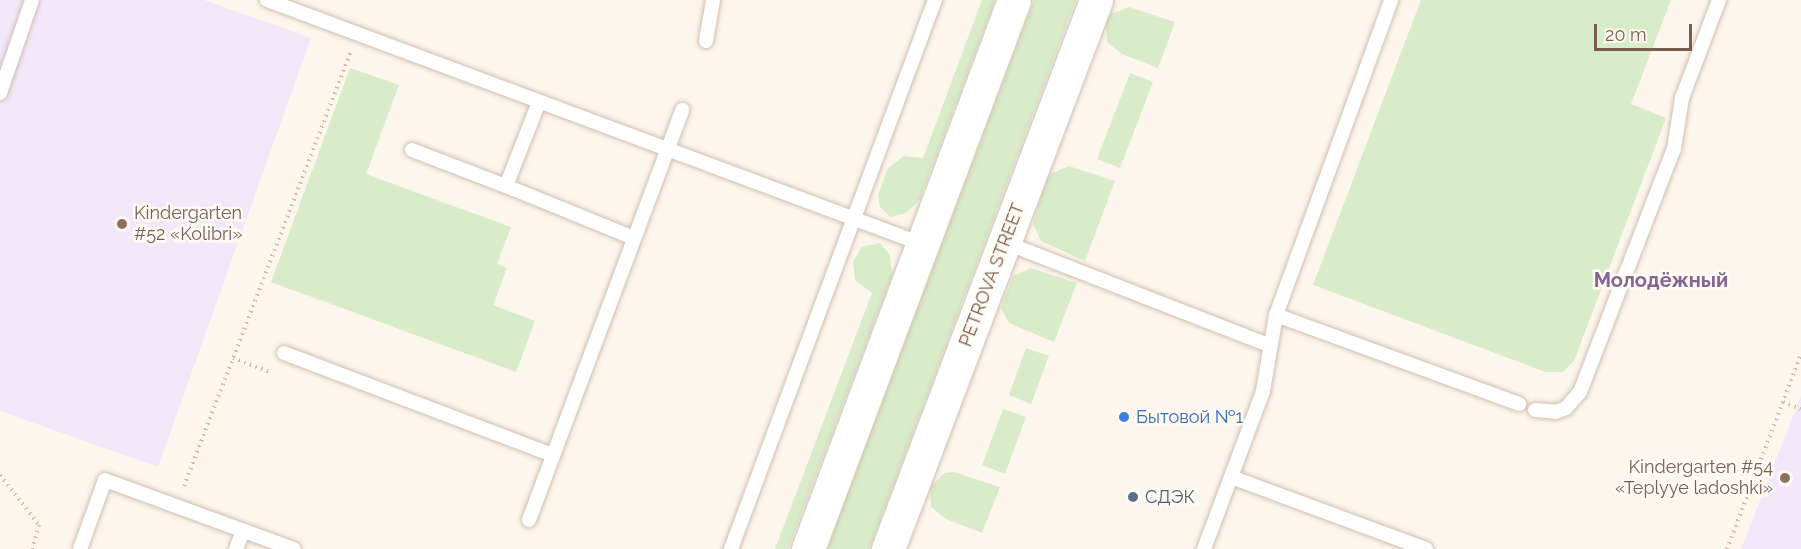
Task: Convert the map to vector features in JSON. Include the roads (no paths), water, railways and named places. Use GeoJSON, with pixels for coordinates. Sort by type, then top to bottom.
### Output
{"type":"FeatureCollection","features":[{"type":"Feature","properties":{"kind":"main road"},"geometry":{"type":"LineString","coordinates":[[807,549],[1014,0]]}},
{"type":"Feature","properties":{"kind":"main road","name":"PETROVA STREET"},"geometry":{"type":"LineString","coordinates":[[888,549],[1096,0]]}},
{"type":"Feature","properties":{"kind":"lane"},"geometry":{"type":"LineString","coordinates":[[0,93],[32,0]]}},
{"type":"Feature","properties":{"kind":"lane"},"geometry":{"type":"LineString","coordinates":[[267,0],[922,244]]}},
{"type":"Feature","properties":{"kind":"lane"},"geometry":{"type":"LineString","coordinates":[[706,41],[713,0]]}},
{"type":"Feature","properties":{"kind":"lane"},"geometry":{"type":"LineString","coordinates":[[731,549],[852,218],[935,0]]}},
{"type":"Feature","properties":{"kind":"lane"},"geometry":{"type":"LineString","coordinates":[[1204,549],[1263,391],[1268,345],[1276,315],[1391,0]]}},
{"type":"Feature","properties":{"kind":"lane"},"geometry":{"type":"LineString","coordinates":[[1535,410],[1556,412],[1566,408],[1580,392],[1674,148],[1682,98],[1719,0]]}},
{"type":"Feature","properties":{"kind":"lane"},"geometry":{"type":"LineString","coordinates":[[506,186],[539,102]]}},
{"type":"Feature","properties":{"kind":"lane"},"geometry":{"type":"LineString","coordinates":[[528,520],[682,110]]}},
{"type":"Feature","properties":{"kind":"lane"},"geometry":{"type":"LineString","coordinates":[[412,150],[634,238]]}},
{"type":"Feature","properties":{"kind":"lane"},"geometry":{"type":"LineString","coordinates":[[1004,242],[1268,345]]}},
{"type":"Feature","properties":{"kind":"lane"},"geometry":{"type":"LineString","coordinates":[[1276,315],[1519,404]]}},
{"type":"Feature","properties":{"kind":"lane"},"geometry":{"type":"LineString","coordinates":[[284,353],[553,455]]}},
{"type":"Feature","properties":{"kind":"lane"},"geometry":{"type":"LineString","coordinates":[[1231,477],[1426,549]]}},
{"type":"Feature","properties":{"kind":"lane"},"geometry":{"type":"LineString","coordinates":[[80,549],[105,480],[294,549]]}},
{"type":"Feature","properties":{"kind":"lane"},"geometry":{"type":"LineString","coordinates":[[236,549],[243,531]]}},
{"type":"Feature","properties":{"kind":"place","name":"Kindergarten #52 «Kolibri»"},"geometry":{"type":"Point","coordinates":[122,224]}},
{"type":"Feature","properties":{"kind":"place","name":"Бытовой №1"},"geometry":{"type":"Point","coordinates":[1124,417]}},
{"type":"Feature","properties":{"kind":"place","name":"Kindergarten #54 «Teplyye ladoshki»"},"geometry":{"type":"Point","coordinates":[1785,478]}},
{"type":"Feature","properties":{"kind":"place","name":"СДЭК"},"geometry":{"type":"Point","coordinates":[1133,497]}},
{"type":"Feature","properties":{"kind":"district","name":"Молодёжный"},"geometry":{"type":"Point","coordinates":[1661,280]}}]}
